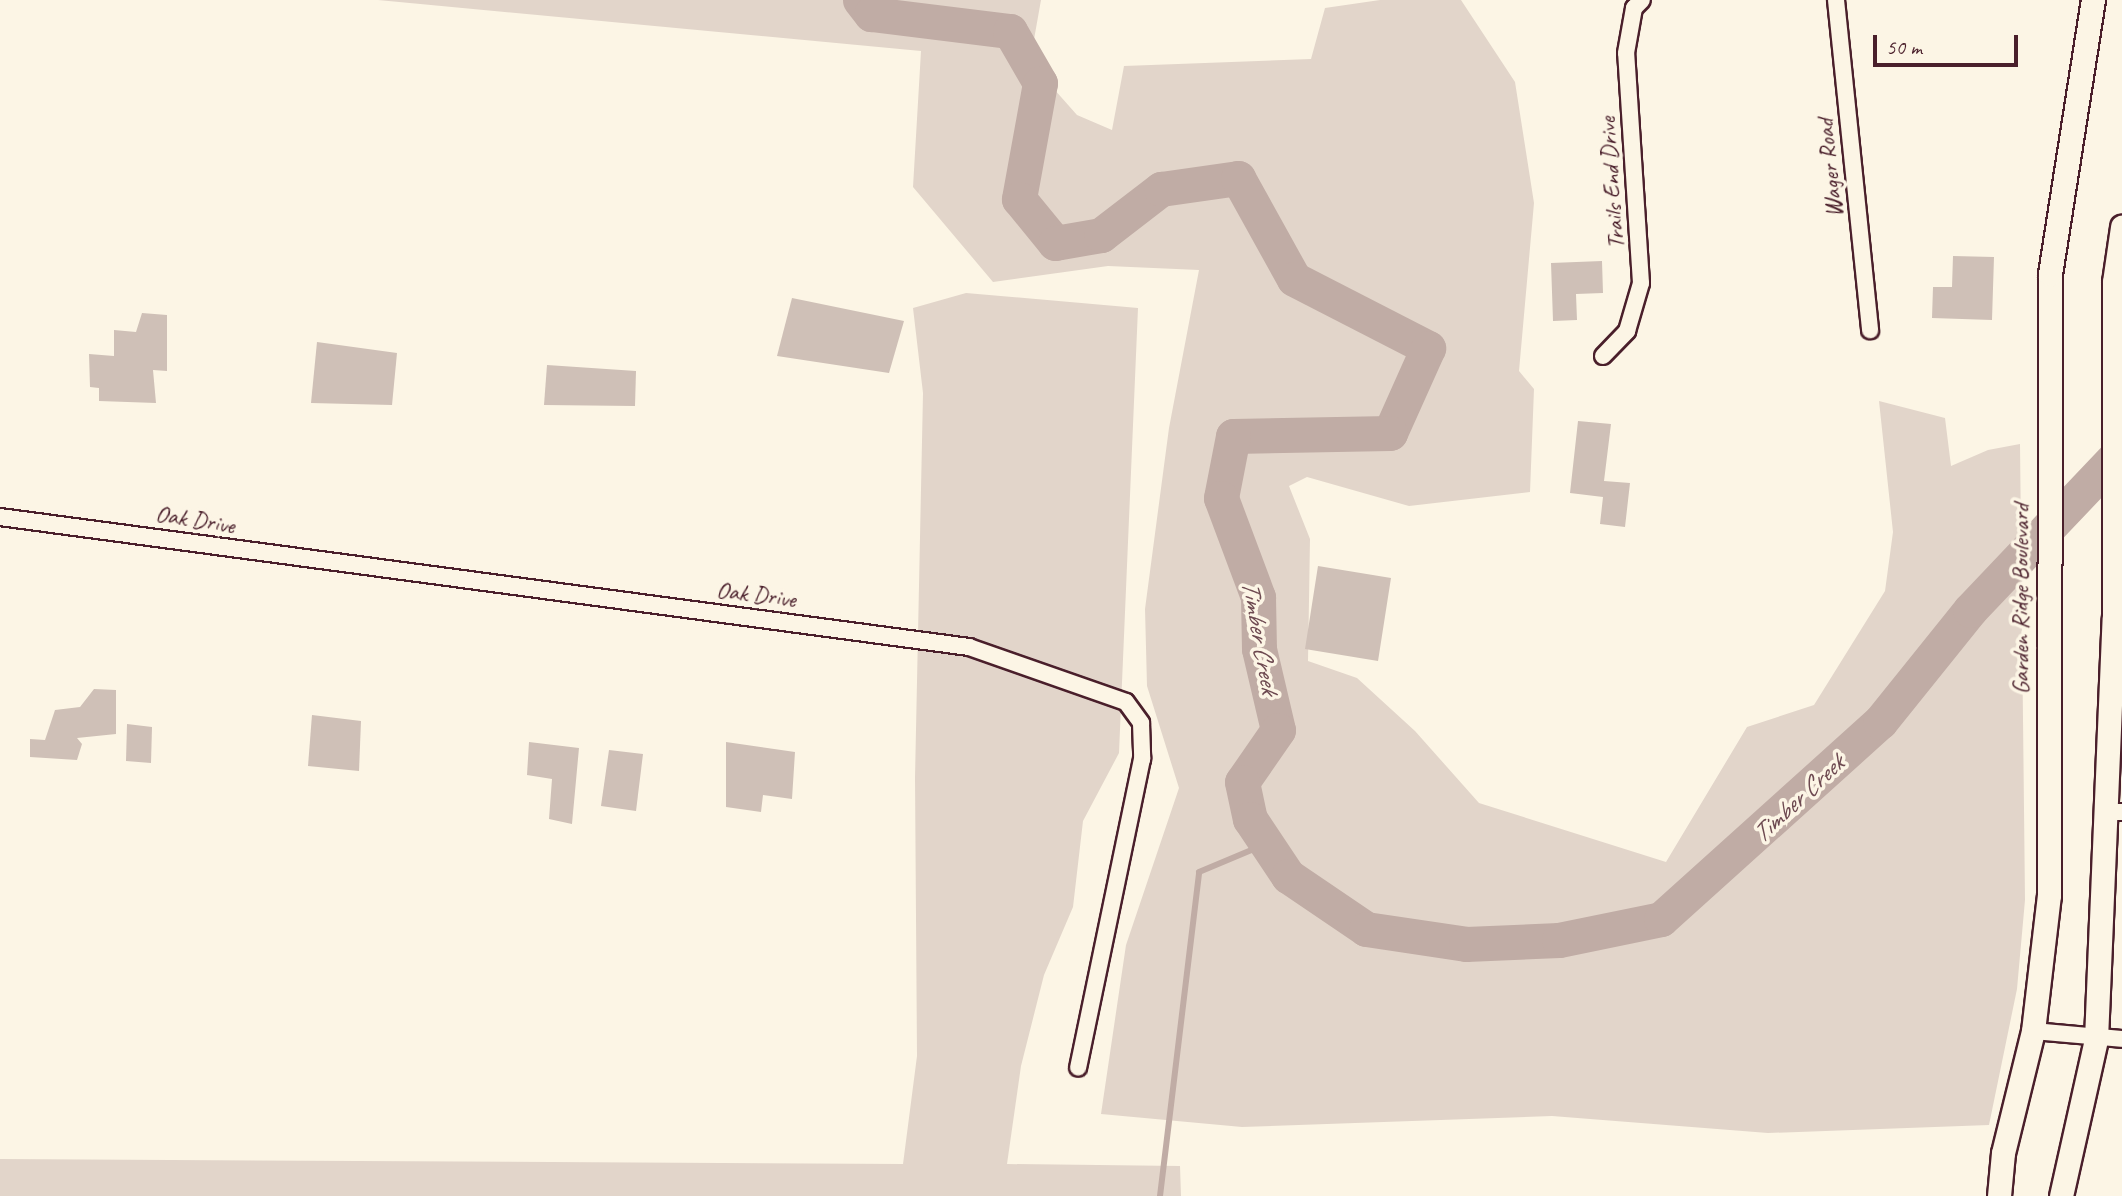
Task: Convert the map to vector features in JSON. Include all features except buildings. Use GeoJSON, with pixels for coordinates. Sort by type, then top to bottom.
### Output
{"type":"FeatureCollection","features":[{"type":"Feature","properties":{"kind":"main road","name":"Garden Ridge Boulevard"},"geometry":{"type":"LineString","coordinates":[[1999,1196],[2003,1153],[2034,1031],[2049,895],[2047,641],[2050,274],[2093,0]]}},
{"type":"Feature","properties":{"kind":"main road"},"geometry":{"type":"LineString","coordinates":[[2062,1196],[2096,1039],[2115,812],[2114,282],[2122,227]]}},
{"type":"Feature","properties":{"kind":"street","name":"Trails End Drive"},"geometry":{"type":"LineString","coordinates":[[1603,356],[1626,331],[1641,283],[1626,53],[1633,8],[1642,0]]}},
{"type":"Feature","properties":{"kind":"street","name":"Wager Road"},"geometry":{"type":"LineString","coordinates":[[1836,0],[1870,330]]}},
{"type":"Feature","properties":{"kind":"street","name":"Oak Drive"},"geometry":{"type":"LineString","coordinates":[[0,517],[969,647],[1126,702],[1141,723],[1142,759],[1078,1066]]}},
{"type":"Feature","properties":{"kind":"street"},"geometry":{"type":"LineString","coordinates":[[2034,1031],[2096,1039],[2122,1039]]}},
{"type":"Feature","properties":{"kind":"shaded area"},"geometry":{"type":"Polygon","coordinates":[[[378,0],[1041,0],[1030,62],[1077,115],[1112,130],[1124,66],[1311,59],[1325,8],[1380,0],[1461,0],[1515,82],[1534,203],[1519,371],[1534,389],[1530,492],[1409,506],[1307,477],[1289,486],[1310,539],[1308,661],[1357,678],[1415,731],[1479,803],[1666,862],[1747,727],[1814,705],[1885,591],[1893,532],[1879,401],[1945,418],[1951,466],[1988,450],[2020,444],[2025,900],[2017,989],[1989,1125],[1768,1133],[1552,1116],[1242,1127],[1101,1114],[1126,945],[1179,788],[1147,686],[1145,609],[1169,428],[1199,270],[1108,266],[993,282],[913,187],[921,51],[378,0]]]}},
{"type":"Feature","properties":{"kind":"shaded area"},"geometry":{"type":"Polygon","coordinates":[[[966,293],[1138,308],[1119,753],[1083,821],[1073,907],[1044,975],[1021,1066],[1007,1164],[1180,1166],[1181,1196],[0,1196],[0,1159],[903,1164],[917,1056],[915,778],[923,393],[913,308],[966,293]]]}},
{"type":"Feature","properties":{"kind":"waterway","name":"Timber Creek"},"geometry":{"type":"LineString","coordinates":[[860,0],[871,14],[1010,31],[1040,83],[1019,199],[1055,243],[1101,235],[1161,189],[1238,178],[1294,279],[1428,348],[1390,433],[1233,436],[1221,498],[1258,597],[1259,649],[1278,730],[1242,782],[1250,819],[1288,876],[1366,929],[1466,944],[1559,940],[1661,919],[1880,722],[1970,610],[2122,450]]}},
{"type":"Feature","properties":{"kind":"waterway"},"geometry":{"type":"LineString","coordinates":[[1160,1196],[1199,872],[1266,844]]}}]}
